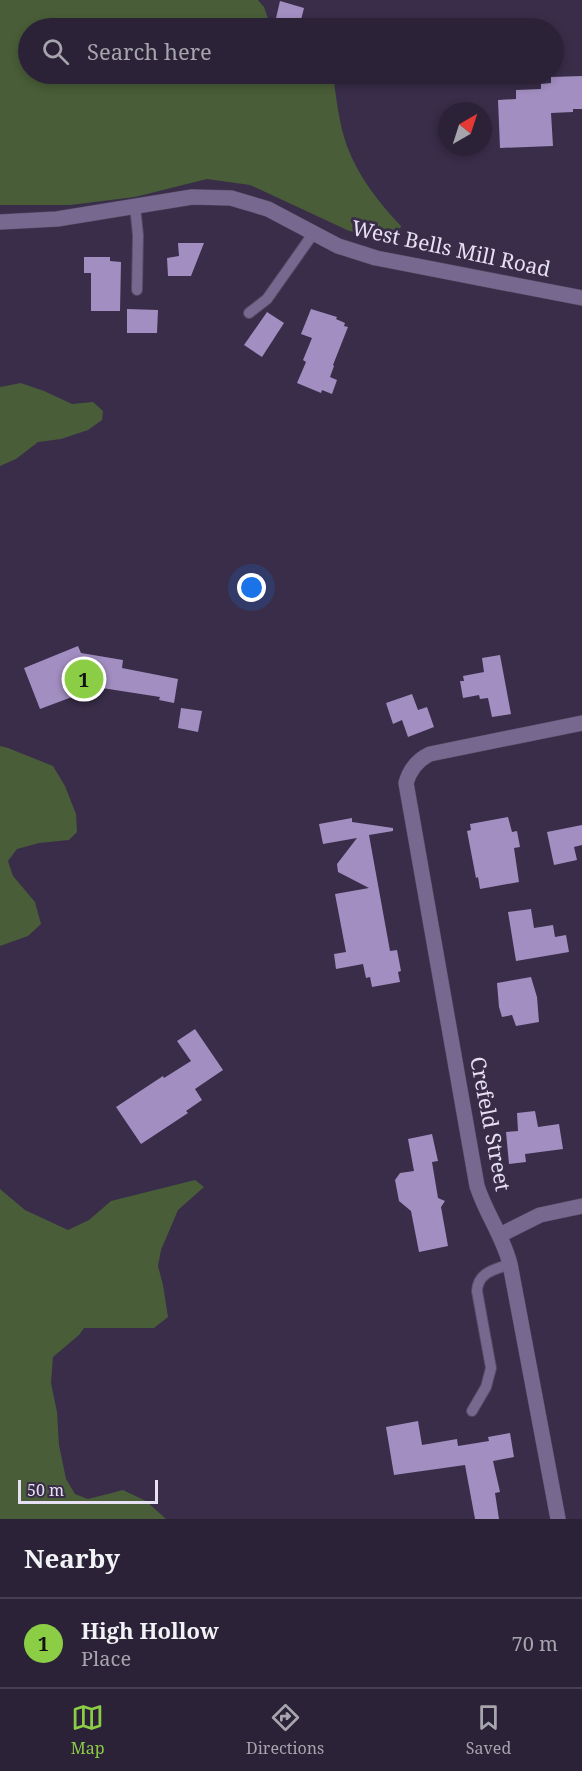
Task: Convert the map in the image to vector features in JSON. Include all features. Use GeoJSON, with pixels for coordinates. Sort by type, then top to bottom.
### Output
{"type":"FeatureCollection","features":[{"type":"Feature","properties":{"kind":"street","name":"West Bells Mill Road"},"geometry":{"type":"LineString","coordinates":[[0,222],[57,219],[192,197],[231,198],[268,209],[338,246],[386,261],[582,298]]}},
{"type":"Feature","properties":{"kind":"street","name":"Crefeld Street"},"geometry":{"type":"LineString","coordinates":[[558,1519],[510,1264],[500,1235],[477,1186],[406,783],[411,769],[423,757],[430,754],[582,723]]}},
{"type":"Feature","properties":{"kind":"street"},"geometry":{"type":"LineString","coordinates":[[500,1235],[540,1215],[582,1206]]}},
{"type":"Feature","properties":{"kind":"lane"},"geometry":{"type":"LineString","coordinates":[[135,206],[138,235],[137,290]]}},
{"type":"Feature","properties":{"kind":"lane"},"geometry":{"type":"LineString","coordinates":[[249,313],[267,299],[313,234]]}},
{"type":"Feature","properties":{"kind":"lane"},"geometry":{"type":"LineString","coordinates":[[472,1411],[486,1387],[491,1368],[477,1282],[487,1273],[510,1264]]}},
{"type":"Feature","properties":{"kind":"green space"},"geometry":{"type":"Polygon","coordinates":[[[0,0],[258,0],[264,7],[268,18],[18,18],[18,84],[335,84],[344,138],[357,168],[370,189],[401,226],[396,240],[365,236],[347,230],[250,185],[207,179],[135,197],[70,205],[0,205],[0,0]]]}},
{"type":"Feature","properties":{"kind":"green space"},"geometry":{"type":"Polygon","coordinates":[[[21,383],[72,404],[93,402],[103,411],[102,420],[88,430],[61,439],[38,442],[16,459],[0,466],[0,387],[21,383]]]}},
{"type":"Feature","properties":{"kind":"green space"},"geometry":{"type":"Polygon","coordinates":[[[0,746],[53,766],[65,786],[76,814],[77,832],[69,840],[39,843],[17,849],[8,861],[13,876],[35,902],[41,924],[28,936],[0,946],[0,746]]]}},
{"type":"Feature","properties":{"kind":"green space"},"geometry":{"type":"Polygon","coordinates":[[[195,1180],[204,1187],[178,1210],[161,1250],[158,1266],[168,1317],[154,1328],[84,1328],[53,1357],[51,1383],[57,1412],[59,1445],[66,1479],[75,1494],[88,1499],[123,1490],[146,1501],[166,1519],[0,1519],[0,1189],[25,1210],[68,1230],[89,1220],[111,1201],[195,1180]]]}},
{"type":"Feature","properties":{"kind":"building"},"geometry":{"type":"Polygon","coordinates":[[[280,1],[304,8],[302,18],[276,18],[280,1]]]}},
{"type":"Feature","properties":{"kind":"building"},"geometry":{"type":"Polygon","coordinates":[[[582,76],[582,109],[573,109],[573,112],[551,113],[553,146],[500,148],[498,100],[516,99],[516,90],[541,89],[541,84],[564,84],[564,77],[582,76]]]}},
{"type":"Feature","properties":{"kind":"building"},"geometry":{"type":"Polygon","coordinates":[[[178,243],[204,243],[191,276],[168,276],[167,258],[179,256],[178,243]]]}},
{"type":"Feature","properties":{"kind":"building"},"geometry":{"type":"Polygon","coordinates":[[[84,257],[110,257],[110,261],[121,262],[120,311],[91,311],[91,273],[84,273],[84,257]]]}},
{"type":"Feature","properties":{"kind":"building"},"geometry":{"type":"Polygon","coordinates":[[[127,309],[158,310],[157,333],[127,333],[127,309]]]}},
{"type":"Feature","properties":{"kind":"building"},"geometry":{"type":"Polygon","coordinates":[[[311,309],[337,317],[336,319],[348,327],[330,377],[337,380],[332,394],[322,390],[321,393],[297,383],[306,362],[303,360],[312,338],[301,334],[311,309]]]}},
{"type":"Feature","properties":{"kind":"building"},"geometry":{"type":"Polygon","coordinates":[[[267,312],[284,323],[262,357],[244,345],[267,312]]]}},
{"type":"Feature","properties":{"kind":"building"},"geometry":{"type":"Polygon","coordinates":[[[78,646],[81,653],[123,660],[122,668],[178,679],[174,703],[159,700],[160,697],[102,688],[95,697],[88,691],[40,709],[24,668],[78,646]]]}},
{"type":"Feature","properties":{"kind":"building"},"geometry":{"type":"Polygon","coordinates":[[[500,655],[511,714],[492,717],[488,698],[480,699],[479,695],[463,698],[460,681],[464,681],[463,676],[484,672],[482,658],[500,655]]]}},
{"type":"Feature","properties":{"kind":"building"},"geometry":{"type":"Polygon","coordinates":[[[412,694],[418,710],[427,707],[434,727],[408,737],[402,720],[393,724],[386,703],[412,694]]]}},
{"type":"Feature","properties":{"kind":"building"},"geometry":{"type":"Polygon","coordinates":[[[181,708],[202,711],[198,732],[178,728],[181,708]]]}},
{"type":"Feature","properties":{"kind":"building"},"geometry":{"type":"Polygon","coordinates":[[[508,817],[512,832],[517,831],[520,847],[514,848],[519,882],[480,889],[467,831],[471,830],[470,824],[508,817]]]}},
{"type":"Feature","properties":{"kind":"building"},"geometry":{"type":"Polygon","coordinates":[[[352,818],[352,822],[393,828],[393,831],[369,835],[390,951],[397,950],[401,971],[398,972],[400,982],[372,987],[370,977],[366,978],[363,964],[336,969],[334,954],[346,952],[335,894],[369,888],[338,872],[337,864],[357,838],[323,844],[319,824],[352,818]]]}},
{"type":"Feature","properties":{"kind":"building"},"geometry":{"type":"Polygon","coordinates":[[[582,825],[582,845],[574,847],[577,860],[554,865],[547,832],[582,825]]]}},
{"type":"Feature","properties":{"kind":"building"},"geometry":{"type":"Polygon","coordinates":[[[531,909],[534,928],[553,925],[555,937],[566,935],[569,952],[516,961],[508,912],[531,909]]]}},
{"type":"Feature","properties":{"kind":"building"},"geometry":{"type":"Polygon","coordinates":[[[531,977],[537,997],[539,1022],[516,1026],[512,1015],[502,1017],[497,983],[531,977]]]}},
{"type":"Feature","properties":{"kind":"building"},"geometry":{"type":"Polygon","coordinates":[[[195,1029],[223,1070],[195,1089],[202,1100],[186,1111],[188,1113],[141,1144],[116,1107],[163,1076],[164,1078],[191,1061],[177,1041],[195,1029]]]}},
{"type":"Feature","properties":{"kind":"building"},"geometry":{"type":"Polygon","coordinates":[[[535,1111],[538,1127],[559,1124],[563,1149],[525,1154],[526,1162],[509,1164],[506,1132],[518,1131],[517,1113],[535,1111]]]}},
{"type":"Feature","properties":{"kind":"building"},"geometry":{"type":"Polygon","coordinates":[[[432,1134],[438,1161],[432,1162],[438,1198],[445,1201],[441,1207],[448,1246],[419,1252],[411,1211],[399,1201],[395,1180],[400,1173],[414,1171],[408,1139],[432,1134]]]}},
{"type":"Feature","properties":{"kind":"building"},"geometry":{"type":"Polygon","coordinates":[[[418,1421],[422,1445],[457,1439],[458,1446],[489,1441],[488,1437],[510,1433],[514,1457],[493,1461],[500,1492],[495,1493],[499,1519],[475,1519],[465,1465],[394,1475],[386,1427],[418,1421]]]}},
{"type":"Feature","properties":{"kind":"place","name":"High Hollow"},"geometry":{"type":"Point","coordinates":[84,679]}}]}
